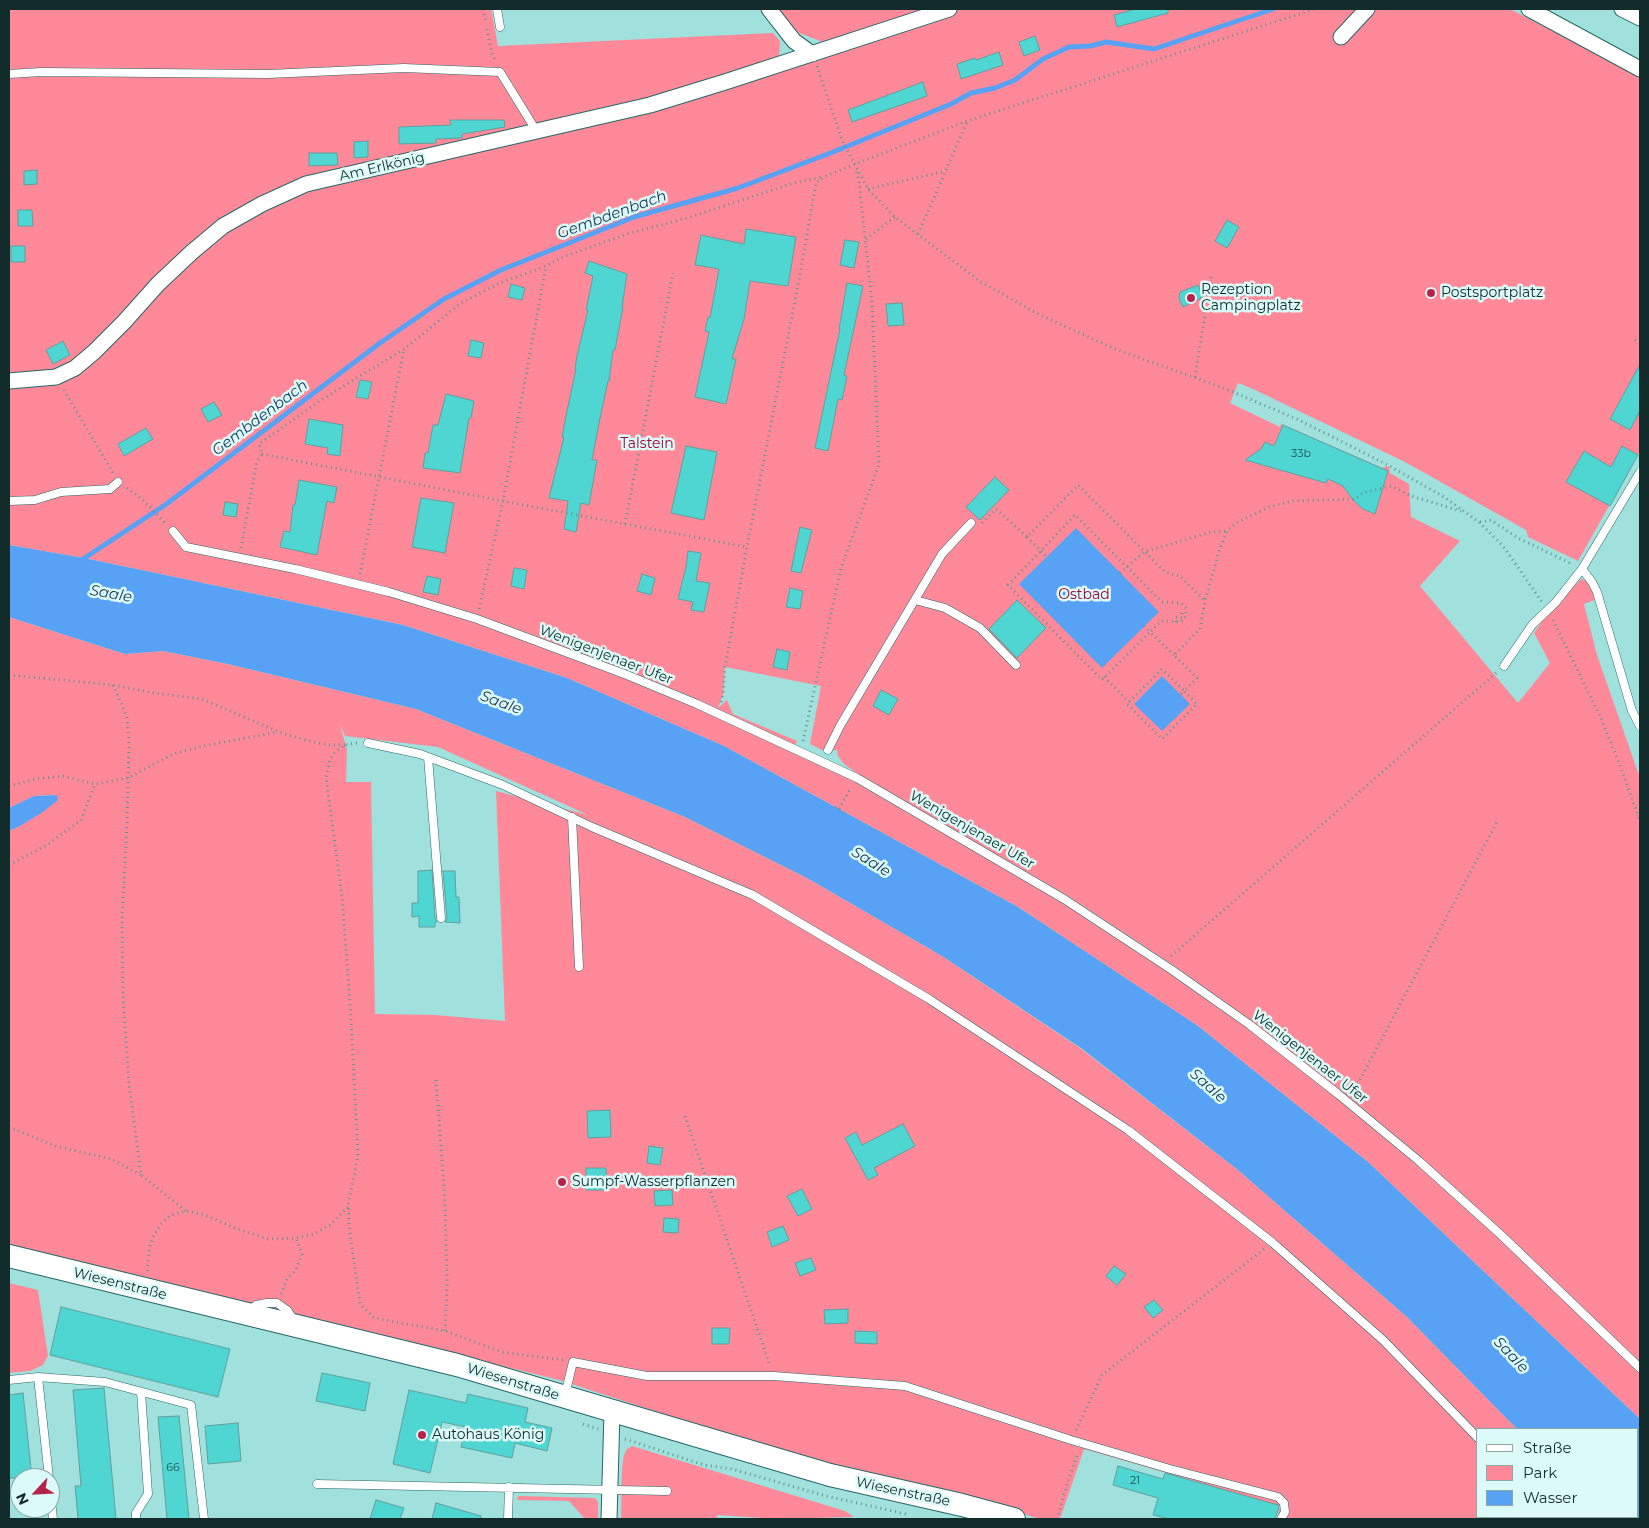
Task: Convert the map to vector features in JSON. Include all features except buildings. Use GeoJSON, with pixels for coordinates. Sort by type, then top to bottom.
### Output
{"type":"FeatureCollection","features":[{"type":"Feature","properties":{"kind":"street"},"geometry":{"type":"LineString","coordinates":[[769,9],[794,41],[812,54]]}},
{"type":"Feature","properties":{"kind":"street","name":"Am Erlkönig"},"geometry":{"type":"LineString","coordinates":[[9,381],[56,377],[75,368],[124,322],[158,284],[223,226],[262,204],[306,184],[650,105],[949,9]]}},
{"type":"Feature","properties":{"kind":"street"},"geometry":{"type":"LineString","coordinates":[[1341,37],[1367,9]]}},
{"type":"Feature","properties":{"kind":"street"},"geometry":{"type":"LineString","coordinates":[[1529,9],[1640,69]]}},
{"type":"Feature","properties":{"kind":"street"},"geometry":{"type":"LineString","coordinates":[[1622,9],[1640,18]]}},
{"type":"Feature","properties":{"kind":"street","name":"Wiesenstraße"},"geometry":{"type":"LineString","coordinates":[[9,1256],[142,1290],[457,1365],[830,1475],[962,1504],[1014,1519]]}},
{"type":"Feature","properties":{"kind":"street"},"geometry":{"type":"LineString","coordinates":[[609,1519],[612,1412]]}},
{"type":"Feature","properties":{"kind":"lane"},"geometry":{"type":"LineString","coordinates":[[496,9],[500,26]]}},
{"type":"Feature","properties":{"kind":"lane"},"geometry":{"type":"LineString","coordinates":[[9,74],[41,72],[268,74],[404,68],[500,72],[537,132]]}},
{"type":"Feature","properties":{"kind":"lane"},"geometry":{"type":"LineString","coordinates":[[1504,666],[1532,625],[1568,587],[1582,568],[1640,472]]}},
{"type":"Feature","properties":{"kind":"lane"},"geometry":{"type":"LineString","coordinates":[[9,501],[35,500],[61,492],[110,489],[118,482]]}},
{"type":"Feature","properties":{"kind":"lane"},"geometry":{"type":"LineString","coordinates":[[828,750],[840,726],[942,554],[971,523]]}},
{"type":"Feature","properties":{"kind":"lane","name":"Wenigenjenaer Ufer"},"geometry":{"type":"LineString","coordinates":[[173,531],[186,547],[358,584],[477,619],[627,675],[719,713],[857,778],[1064,899],[1162,963],[1250,1025],[1348,1102],[1419,1162],[1640,1368]]}},
{"type":"Feature","properties":{"kind":"lane"},"geometry":{"type":"LineString","coordinates":[[1582,568],[1597,592],[1632,711],[1640,726]]}},
{"type":"Feature","properties":{"kind":"lane"},"geometry":{"type":"LineString","coordinates":[[915,600],[945,608],[980,628],[1016,665]]}},
{"type":"Feature","properties":{"kind":"lane"},"geometry":{"type":"LineString","coordinates":[[368,743],[420,754],[503,785],[572,817],[753,895],[929,999],[1128,1130],[1273,1243],[1383,1340],[1476,1436]]}},
{"type":"Feature","properties":{"kind":"lane"},"geometry":{"type":"LineString","coordinates":[[428,757],[442,918]]}},
{"type":"Feature","properties":{"kind":"lane"},"geometry":{"type":"LineString","coordinates":[[572,817],[579,967]]}},
{"type":"Feature","properties":{"kind":"lane"},"geometry":{"type":"LineString","coordinates":[[245,1314],[256,1306],[277,1303],[288,1311],[299,1327]]}},
{"type":"Feature","properties":{"kind":"lane"},"geometry":{"type":"LineString","coordinates":[[564,1397],[573,1362],[646,1376],[774,1376],[905,1386],[1071,1440],[1170,1469],[1278,1496],[1284,1503],[1285,1512],[1281,1519]]}},
{"type":"Feature","properties":{"kind":"lane"},"geometry":{"type":"LineString","coordinates":[[38,1377],[48,1468]]}},
{"type":"Feature","properties":{"kind":"lane"},"geometry":{"type":"LineString","coordinates":[[9,1380],[38,1377],[105,1382],[191,1405],[204,1519]]}},
{"type":"Feature","properties":{"kind":"lane"},"geometry":{"type":"LineString","coordinates":[[136,1519],[136,1514],[148,1494],[141,1392]]}},
{"type":"Feature","properties":{"kind":"lane"},"geometry":{"type":"LineString","coordinates":[[317,1484],[667,1491]]}},
{"type":"Feature","properties":{"kind":"lane"},"geometry":{"type":"LineString","coordinates":[[508,1519],[509,1487]]}},
{"type":"Feature","properties":{"kind":"path"},"geometry":{"type":"LineString","coordinates":[[483,9],[492,54],[500,72]]}},
{"type":"Feature","properties":{"kind":"path"},"geometry":{"type":"LineString","coordinates":[[262,454],[259,444],[321,400],[404,349],[461,303],[500,283],[546,266],[560,258],[628,234],[687,218],[797,182],[824,177],[968,121],[1314,9]]}},
{"type":"Feature","properties":{"kind":"path"},"geometry":{"type":"LineString","coordinates":[[812,54],[842,140],[868,189],[895,216],[981,282],[1040,315],[1115,349],[1226,388],[1299,420],[1386,464],[1444,498],[1479,522],[1504,546],[1561,633],[1600,716],[1640,821]]}},
{"type":"Feature","properties":{"kind":"path"},"geometry":{"type":"LineString","coordinates":[[918,234],[968,121]]}},
{"type":"Feature","properties":{"kind":"path"},"geometry":{"type":"LineString","coordinates":[[801,751],[841,568],[879,464],[872,303],[859,182],[855,164]]}},
{"type":"Feature","properties":{"kind":"path"},"geometry":{"type":"LineString","coordinates":[[868,189],[946,170]]}},
{"type":"Feature","properties":{"kind":"path"},"geometry":{"type":"LineString","coordinates":[[718,709],[723,695],[725,667],[816,183],[824,177]]}},
{"type":"Feature","properties":{"kind":"path"},"geometry":{"type":"LineString","coordinates":[[865,239],[895,216]]}},
{"type":"Feature","properties":{"kind":"path"},"geometry":{"type":"LineString","coordinates":[[477,619],[503,502],[546,266]]}},
{"type":"Feature","properties":{"kind":"path"},"geometry":{"type":"LineString","coordinates":[[625,524],[674,273]]}},
{"type":"Feature","properties":{"kind":"path"},"geometry":{"type":"LineString","coordinates":[[1195,377],[1211,277]]}},
{"type":"Feature","properties":{"kind":"path"},"geometry":{"type":"LineString","coordinates":[[1636,340],[1640,343]]}},
{"type":"Feature","properties":{"kind":"path"},"geometry":{"type":"LineString","coordinates":[[358,584],[404,349]]}},
{"type":"Feature","properties":{"kind":"path"},"geometry":{"type":"LineString","coordinates":[[56,377],[118,482],[144,500],[157,514]]}},
{"type":"Feature","properties":{"kind":"path"},"geometry":{"type":"LineString","coordinates":[[262,454],[503,502],[747,547]]}},
{"type":"Feature","properties":{"kind":"path"},"geometry":{"type":"LineString","coordinates":[[240,558],[257,460],[262,454]]}},
{"type":"Feature","properties":{"kind":"path"},"geometry":{"type":"LineString","coordinates":[[1027,537],[1078,485],[1165,572],[1180,576],[1205,601]]}},
{"type":"Feature","properties":{"kind":"path"},"geometry":{"type":"LineString","coordinates":[[1174,655],[1200,629],[1205,601],[1219,551],[1227,532],[1236,523],[1269,507],[1292,501],[1356,499],[1363,493],[1391,486],[1411,496],[1464,512]]}},
{"type":"Feature","properties":{"kind":"path"},"geometry":{"type":"LineString","coordinates":[[971,523],[977,529],[996,509],[1047,557]]}},
{"type":"Feature","properties":{"kind":"path"},"geometry":{"type":"LineString","coordinates":[[1075,515],[1128,566],[1162,602],[1181,603],[1186,608],[1186,616],[1181,622],[1161,620],[1102,680],[1008,585],[1075,515]]}},
{"type":"Feature","properties":{"kind":"path"},"geometry":{"type":"LineString","coordinates":[[1479,522],[1491,520],[1518,538],[1582,568]]}},
{"type":"Feature","properties":{"kind":"path"},"geometry":{"type":"LineString","coordinates":[[1120,573],[1144,552],[1211,532],[1227,532]]}},
{"type":"Feature","properties":{"kind":"path"},"geometry":{"type":"LineString","coordinates":[[1176,622],[1176,617],[1182,618],[1182,613]]}},
{"type":"Feature","properties":{"kind":"path"},"geometry":{"type":"LineString","coordinates":[[1144,626],[1197,678],[1182,692]]}},
{"type":"Feature","properties":{"kind":"path"},"geometry":{"type":"LineString","coordinates":[[1162,963],[1504,666]]}},
{"type":"Feature","properties":{"kind":"path"},"geometry":{"type":"LineString","coordinates":[[1104,677],[1162,740],[1197,704],[1182,692],[1162,669],[1128,702]]}},
{"type":"Feature","properties":{"kind":"path"},"geometry":{"type":"LineString","coordinates":[[9,675],[113,685],[154,694],[202,699],[279,732],[305,740],[345,745],[359,742],[368,743]]}},
{"type":"Feature","properties":{"kind":"path"},"geometry":{"type":"LineString","coordinates":[[113,685],[127,717],[129,743],[122,918],[123,996],[129,1084],[141,1175]]}},
{"type":"Feature","properties":{"kind":"path"},"geometry":{"type":"LineString","coordinates":[[9,786],[36,778],[63,776],[95,784],[128,778],[173,754],[203,746],[279,732]]}},
{"type":"Feature","properties":{"kind":"path"},"geometry":{"type":"LineString","coordinates":[[345,745],[335,752],[330,759],[326,777],[342,897],[351,1011],[358,1155],[348,1206],[360,1304],[374,1318],[445,1331],[502,1352],[573,1362]]}},
{"type":"Feature","properties":{"kind":"path"},"geometry":{"type":"LineString","coordinates":[[839,809],[857,778]]}},
{"type":"Feature","properties":{"kind":"path"},"geometry":{"type":"LineString","coordinates":[[9,865],[18,862],[47,845],[81,820],[95,784]]}},
{"type":"Feature","properties":{"kind":"path"},"geometry":{"type":"LineString","coordinates":[[835,807],[844,812]]}},
{"type":"Feature","properties":{"kind":"path"},"geometry":{"type":"LineString","coordinates":[[1348,1102],[1497,822]]}},
{"type":"Feature","properties":{"kind":"path"},"geometry":{"type":"LineString","coordinates":[[436,1080],[445,1201],[447,1286],[445,1331]]}},
{"type":"Feature","properties":{"kind":"path"},"geometry":{"type":"LineString","coordinates":[[685,1116],[774,1376]]}},
{"type":"Feature","properties":{"kind":"path"},"geometry":{"type":"LineString","coordinates":[[9,1127],[55,1146],[111,1159],[141,1175],[186,1211],[205,1215],[268,1240],[296,1238],[314,1234],[330,1225],[348,1206]]}},
{"type":"Feature","properties":{"kind":"path"},"geometry":{"type":"LineString","coordinates":[[142,1290],[150,1245],[155,1233],[171,1215],[186,1211]]}},
{"type":"Feature","properties":{"kind":"path"},"geometry":{"type":"LineString","coordinates":[[277,1303],[287,1279],[296,1270],[302,1254],[296,1238]]}},
{"type":"Feature","properties":{"kind":"path"},"geometry":{"type":"LineString","coordinates":[[1071,1440],[1102,1375],[1273,1243]]}},
{"type":"Feature","properties":{"kind":"path"},"geometry":{"type":"LineString","coordinates":[[576,1421],[704,1465],[732,1469],[826,1496],[914,1515]]}},
{"type":"Feature","properties":{"kind":"path"},"geometry":{"type":"LineString","coordinates":[[1057,1519],[1082,1443]]}},
{"type":"Feature","properties":{"kind":"green space"},"geometry":{"type":"Polygon","coordinates":[[[9,9],[491,9],[498,46],[773,33],[780,41],[779,57],[823,42],[799,33],[791,26],[779,9],[1510,9],[1640,77],[1640,451],[1578,561],[1528,537],[1526,530],[1405,462],[1253,389],[1238,383],[1230,403],[1280,427],[1281,424],[1382,468],[1388,466],[1390,473],[1409,484],[1411,517],[1460,541],[1420,586],[1518,703],[1550,663],[1534,633],[1547,614],[1581,579],[1588,581],[1595,600],[1584,604],[1597,655],[1640,778],[1640,1362],[1502,1231],[1422,1159],[1341,1091],[1252,1022],[1174,966],[1066,895],[859,775],[843,763],[838,756],[837,750],[822,750],[810,744],[821,686],[725,667],[723,695],[718,708],[727,700],[733,714],[797,741],[792,751],[855,782],[1062,902],[1170,973],[1247,1028],[1336,1097],[1417,1165],[1497,1237],[1640,1373],[1640,1419],[1368,1162],[1198,1026],[1018,907],[724,746],[567,678],[403,625],[84,558],[9,545],[9,9]]]}},
{"type":"Feature","properties":{"kind":"green space"},"geometry":{"type":"Polygon","coordinates":[[[9,617],[125,654],[163,651],[228,664],[416,709],[685,817],[807,878],[942,956],[1080,1048],[1238,1170],[1406,1316],[1516,1428],[1476,1428],[1476,1518],[1624,1519],[1277,1519],[1280,1506],[1084,1449],[1060,1519],[1040,1519],[962,1495],[846,1469],[750,1442],[559,1380],[9,1245],[9,831],[20,826],[57,795],[34,796],[9,808],[9,617]],[[340,724],[347,750],[346,782],[371,782],[375,1014],[435,1015],[505,1021],[496,791],[588,815],[438,747],[345,736],[340,724]]]}},
{"type":"Feature","properties":{"kind":"green space"},"geometry":{"type":"Polygon","coordinates":[[[9,1283],[38,1290],[48,1356],[43,1365],[30,1371],[9,1373],[9,1283]]]}},
{"type":"Feature","properties":{"kind":"green space"},"geometry":{"type":"Polygon","coordinates":[[[632,1446],[845,1511],[854,1517],[777,1519],[717,1515],[717,1519],[621,1519],[622,1466],[627,1449],[632,1446]]]}},
{"type":"Feature","properties":{"kind":"green space"},"geometry":{"type":"Polygon","coordinates":[[[518,1496],[595,1498],[598,1502],[598,1519],[585,1519],[569,1501],[517,1500],[518,1496]]]}},
{"type":"Feature","properties":{"kind":"water"},"geometry":{"type":"Polygon","coordinates":[[[1076,528],[1159,612],[1102,668],[1019,584],[1076,528]]]}},
{"type":"Feature","properties":{"kind":"water","name":"Saale"},"geometry":{"type":"Polygon","coordinates":[[[9,545],[84,558],[403,625],[567,678],[724,746],[1018,907],[1198,1026],[1368,1162],[1640,1419],[1640,1519],[1622,1518],[1639,1518],[1639,1428],[1516,1428],[1406,1316],[1238,1170],[1081,1048],[942,956],[807,878],[685,817],[416,709],[228,664],[163,651],[125,654],[9,617],[9,545]]]}},
{"type":"Feature","properties":{"kind":"water"},"geometry":{"type":"Polygon","coordinates":[[[1162,676],[1190,704],[1162,731],[1134,704],[1162,676]]]}},
{"type":"Feature","properties":{"kind":"water"},"geometry":{"type":"Polygon","coordinates":[[[57,795],[58,800],[43,812],[9,831],[9,808],[34,796],[57,795]]]}},
{"type":"Feature","properties":{"kind":"waterway","name":"Gembdenbach"},"geometry":{"type":"LineString","coordinates":[[80,561],[165,505],[380,343],[444,299],[501,270],[634,217],[738,188],[833,152],[951,104],[971,93],[995,88],[1015,80],[1043,59],[1069,47],[1090,46],[1106,42],[1154,49],[1273,9]]}},
{"type":"Feature","properties":{"kind":"place","name":"Postsportplatz"},"geometry":{"type":"Point","coordinates":[1431,293]}},
{"type":"Feature","properties":{"kind":"place","name":"Rezeption Campingplatz"},"geometry":{"type":"Point","coordinates":[1191,298]}},
{"type":"Feature","properties":{"kind":"place","name":"Sumpf-Wasserpflanzen"},"geometry":{"type":"Point","coordinates":[562,1182]}},
{"type":"Feature","properties":{"kind":"place","name":"Autohaus König"},"geometry":{"type":"Point","coordinates":[422,1435]}},
{"type":"Feature","properties":{"kind":"park label","name":"Talstein"},"geometry":{"type":"Point","coordinates":[647,444]}},
{"type":"Feature","properties":{"kind":"park label","name":"Ostbad"},"geometry":{"type":"Point","coordinates":[1084,595]}}]}
